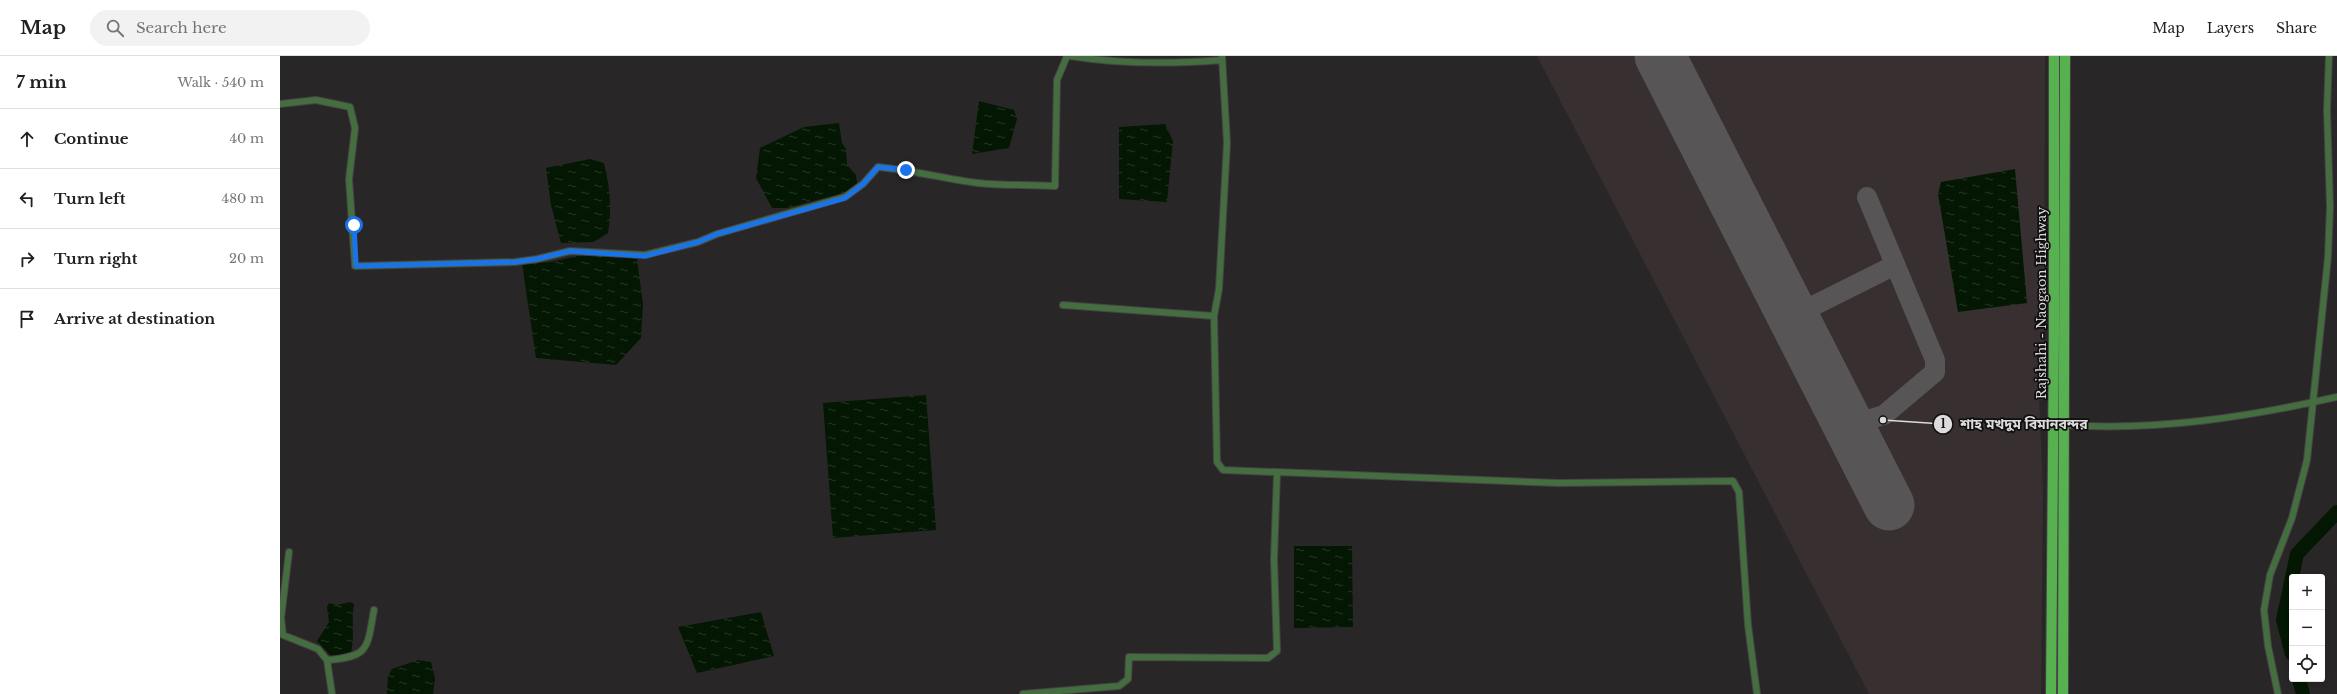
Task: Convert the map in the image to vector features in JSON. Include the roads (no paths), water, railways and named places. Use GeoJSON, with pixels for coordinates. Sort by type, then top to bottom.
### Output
{"type":"FeatureCollection","features":[{"type":"Feature","properties":{"kind":"main road","name":"Rajshahi - Naogaon Highway"},"geometry":{"type":"LineString","coordinates":[[2051,694],[2054,451],[2054,56]]}},
{"type":"Feature","properties":{"kind":"main road","name":"Rajshahi - Naogaon Highway"},"geometry":{"type":"LineString","coordinates":[[2063,694],[2065,451],[2065,56]]}},
{"type":"Feature","properties":{"kind":"main road"},"geometry":{"type":"LineString","coordinates":[[2054,451],[2065,451]]}},
{"type":"Feature","properties":{"kind":"street"},"geometry":{"type":"LineString","coordinates":[[280,104],[316,100],[350,107],[355,128],[349,179],[356,266],[515,262],[537,259],[570,251],[586,250],[645,256],[698,242],[717,234],[845,198],[863,184],[878,167],[906,170],[981,184],[1055,186],[1057,80],[1068,56],[1087,59],[1182,63],[1222,58],[1227,143],[1221,266],[1214,316],[1217,462],[1223,470],[1559,483],[1733,481],[1740,492],[1748,625],[1757,694]]}},
{"type":"Feature","properties":{"kind":"street"},"geometry":{"type":"LineString","coordinates":[[2278,694],[2268,646],[2264,610],[2270,575],[2292,518],[2307,460],[2312,403],[2322,333],[2330,207],[2327,110],[2329,56]]}},
{"type":"Feature","properties":{"kind":"street"},"geometry":{"type":"LineString","coordinates":[[1064,305],[1214,316]]}},
{"type":"Feature","properties":{"kind":"street"},"geometry":{"type":"LineString","coordinates":[[2065,425],[2107,428],[2187,422],[2245,416],[2337,397]]}},
{"type":"Feature","properties":{"kind":"street"},"geometry":{"type":"LineString","coordinates":[[1023,694],[1119,686],[1128,680],[1128,657],[1268,658],[1278,651],[1274,559],[1277,473]]}},
{"type":"Feature","properties":{"kind":"street"},"geometry":{"type":"LineString","coordinates":[[289,552],[281,618],[283,635],[318,649],[327,660],[332,694]]}},
{"type":"Feature","properties":{"kind":"street"},"geometry":{"type":"LineString","coordinates":[[327,660],[356,656],[362,652],[369,641],[374,610]]}},
{"type":"Feature","properties":{"kind":"water"},"geometry":{"type":"Polygon","coordinates":[[[979,101],[1014,110],[1017,119],[1009,148],[972,154],[979,101]]]}},
{"type":"Feature","properties":{"kind":"water"},"geometry":{"type":"Polygon","coordinates":[[[839,123],[842,143],[846,149],[847,165],[856,175],[857,183],[847,192],[787,208],[772,208],[756,178],[760,148],[804,127],[839,123]]]}},
{"type":"Feature","properties":{"kind":"water"},"geometry":{"type":"Polygon","coordinates":[[[1165,124],[1173,141],[1167,202],[1119,199],[1119,127],[1165,124]]]}},
{"type":"Feature","properties":{"kind":"water"},"geometry":{"type":"Polygon","coordinates":[[[590,159],[604,163],[610,198],[608,233],[594,242],[561,243],[551,205],[546,168],[590,159]]]}},
{"type":"Feature","properties":{"kind":"water"},"geometry":{"type":"Polygon","coordinates":[[[2015,169],[2027,303],[1958,312],[1938,194],[1941,182],[2015,169]]]}},
{"type":"Feature","properties":{"kind":"water"},"geometry":{"type":"Polygon","coordinates":[[[586,254],[637,259],[643,304],[641,338],[616,365],[536,358],[522,264],[551,262],[586,254]]]}},
{"type":"Feature","properties":{"kind":"water"},"geometry":{"type":"Polygon","coordinates":[[[926,395],[936,530],[833,538],[823,403],[926,395]]]}},
{"type":"Feature","properties":{"kind":"water"},"geometry":{"type":"Polygon","coordinates":[[[1294,546],[1352,546],[1353,627],[1294,628],[1294,546]]]}},
{"type":"Feature","properties":{"kind":"water"},"geometry":{"type":"Polygon","coordinates":[[[350,602],[354,604],[353,640],[351,652],[332,657],[317,641],[329,622],[327,607],[329,603],[337,605],[350,602]]]}},
{"type":"Feature","properties":{"kind":"water"},"geometry":{"type":"Polygon","coordinates":[[[761,612],[774,656],[697,673],[678,627],[761,612]]]}},
{"type":"Feature","properties":{"kind":"water"},"geometry":{"type":"Polygon","coordinates":[[[418,660],[431,662],[435,678],[433,694],[387,694],[388,676],[392,669],[418,660]]]}},
{"type":"Feature","properties":{"kind":"waterway"},"geometry":{"type":"LineString","coordinates":[[2290,646],[2283,620],[2297,554],[2337,512]]}},
{"type":"Feature","properties":{"kind":"waterway"},"geometry":{"type":"LineString","coordinates":[[2300,682],[2303,694]]}},
{"type":"Feature","properties":{"kind":"place","name":"শাহ মখদুম বিমানবন্দর"},"geometry":{"type":"Point","coordinates":[1883,420]}}]}
